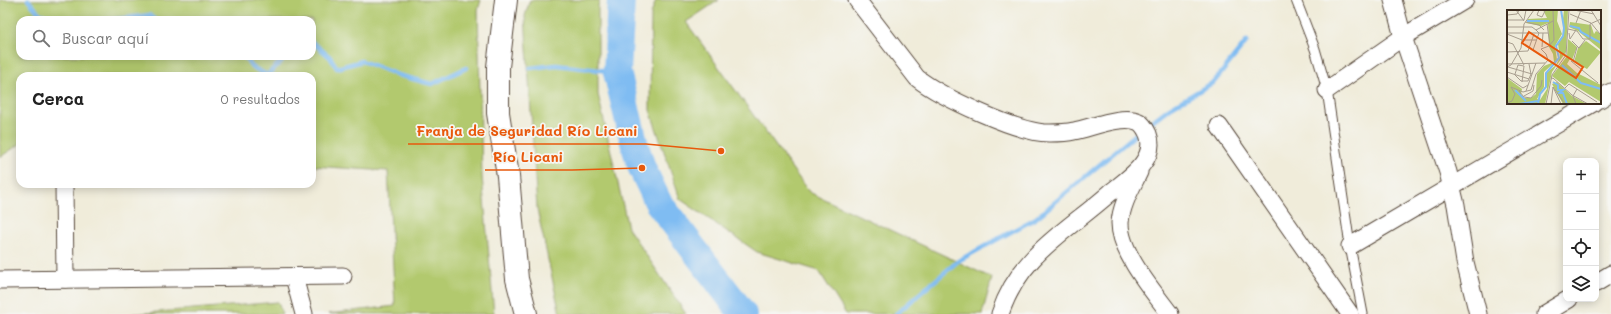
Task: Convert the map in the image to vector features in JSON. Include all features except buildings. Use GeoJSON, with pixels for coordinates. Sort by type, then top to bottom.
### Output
{"type":"FeatureCollection","features":[{"type":"Feature","properties":{"kind":"main road"},"geometry":{"type":"LineString","coordinates":[[506,0],[498,67],[498,113],[508,176],[518,279],[526,314]]}},
{"type":"Feature","properties":{"kind":"street"},"geometry":{"type":"LineString","coordinates":[[857,0],[906,66],[917,78],[930,88],[956,102],[1026,130],[1041,132],[1073,132],[1121,121],[1129,120],[1140,122],[1146,129],[1150,141],[1150,151],[1129,192],[1122,211],[1120,224],[1129,252],[1140,272],[1170,314]]}},
{"type":"Feature","properties":{"kind":"street"},"geometry":{"type":"LineString","coordinates":[[1393,0],[1403,37],[1451,186],[1465,262],[1478,314]]}},
{"type":"Feature","properties":{"kind":"street"},"geometry":{"type":"LineString","coordinates":[[1327,90],[1403,37],[1465,0]]}},
{"type":"Feature","properties":{"kind":"street"},"geometry":{"type":"LineString","coordinates":[[1601,98],[1611,92]]}},
{"type":"Feature","properties":{"kind":"street"},"geometry":{"type":"LineString","coordinates":[[1350,246],[1591,104]]}},
{"type":"Feature","properties":{"kind":"street"},"geometry":{"type":"LineString","coordinates":[[1219,126],[1350,314]]}},
{"type":"Feature","properties":{"kind":"street"},"geometry":{"type":"LineString","coordinates":[[1000,314],[1010,289],[1036,254],[1095,207],[1144,163]]}},
{"type":"Feature","properties":{"kind":"street"},"geometry":{"type":"LineString","coordinates":[[64,188],[65,279]]}},
{"type":"Feature","properties":{"kind":"street"},"geometry":{"type":"LineString","coordinates":[[1599,281],[1611,274]]}},
{"type":"Feature","properties":{"kind":"street"},"geometry":{"type":"LineString","coordinates":[[0,280],[343,276]]}},
{"type":"Feature","properties":{"kind":"street"},"geometry":{"type":"LineString","coordinates":[[294,277],[304,314]]}},
{"type":"Feature","properties":{"kind":"street"},"geometry":{"type":"LineString","coordinates":[[1544,314],[1564,302]]}},
{"type":"Feature","properties":{"kind":"lane"},"geometry":{"type":"LineString","coordinates":[[1296,0],[1315,49],[1327,90],[1350,246],[1363,314]]}},
{"type":"Feature","properties":{"kind":"green space"},"geometry":{"type":"Polygon","coordinates":[[[0,0],[481,0],[478,10],[482,176],[494,314],[328,314],[395,306],[388,171],[316,166],[316,72],[16,72],[16,147],[0,157],[0,0]]]}},
{"type":"Feature","properties":{"kind":"green space"},"geometry":{"type":"Polygon","coordinates":[[[530,0],[600,0],[598,6],[598,94],[628,228],[686,314],[560,314],[537,209],[525,16],[530,0]]]}},
{"type":"Feature","properties":{"kind":"green space"},"geometry":{"type":"Polygon","coordinates":[[[656,0],[719,0],[686,22],[809,192],[992,278],[982,314],[846,314],[819,271],[757,252],[680,199],[650,110],[651,14],[656,0]]]}},
{"type":"Feature","properties":{"kind":"green space"},"geometry":{"type":"Polygon","coordinates":[[[278,302],[282,314],[133,314],[278,302]]]}},
{"type":"Feature","properties":{"kind":"waterway"},"geometry":{"type":"LineString","coordinates":[[28,0],[40,14],[46,16]]}},
{"type":"Feature","properties":{"kind":"waterway"},"geometry":{"type":"LineString","coordinates":[[621,0],[617,72],[635,146],[642,168],[658,202],[743,314]]}},
{"type":"Feature","properties":{"kind":"waterway"},"geometry":{"type":"LineString","coordinates":[[142,16],[151,16]]}},
{"type":"Feature","properties":{"kind":"waterway"},"geometry":{"type":"LineString","coordinates":[[1147,125],[1168,109],[1214,82],[1247,41]]}},
{"type":"Feature","properties":{"kind":"waterway"},"geometry":{"type":"LineString","coordinates":[[316,45],[330,57],[337,68],[362,61],[398,75],[432,84],[466,68]]}},
{"type":"Feature","properties":{"kind":"waterway"},"geometry":{"type":"LineString","coordinates":[[247,60],[252,67],[261,72]]}},
{"type":"Feature","properties":{"kind":"waterway"},"geometry":{"type":"LineString","coordinates":[[270,72],[283,60]]}},
{"type":"Feature","properties":{"kind":"waterway"},"geometry":{"type":"LineString","coordinates":[[530,68],[556,65],[617,72]]}},
{"type":"Feature","properties":{"kind":"waterway"},"geometry":{"type":"LineString","coordinates":[[896,314],[958,261],[1036,218],[1141,130]]}},
{"type":"Feature","properties":{"kind":"place","name":"Franja de Seguridad Río Licani"},"geometry":{"type":"Point","coordinates":[721,151]}},
{"type":"Feature","properties":{"kind":"place","name":"Río Licani"},"geometry":{"type":"Point","coordinates":[642,168]}}]}
